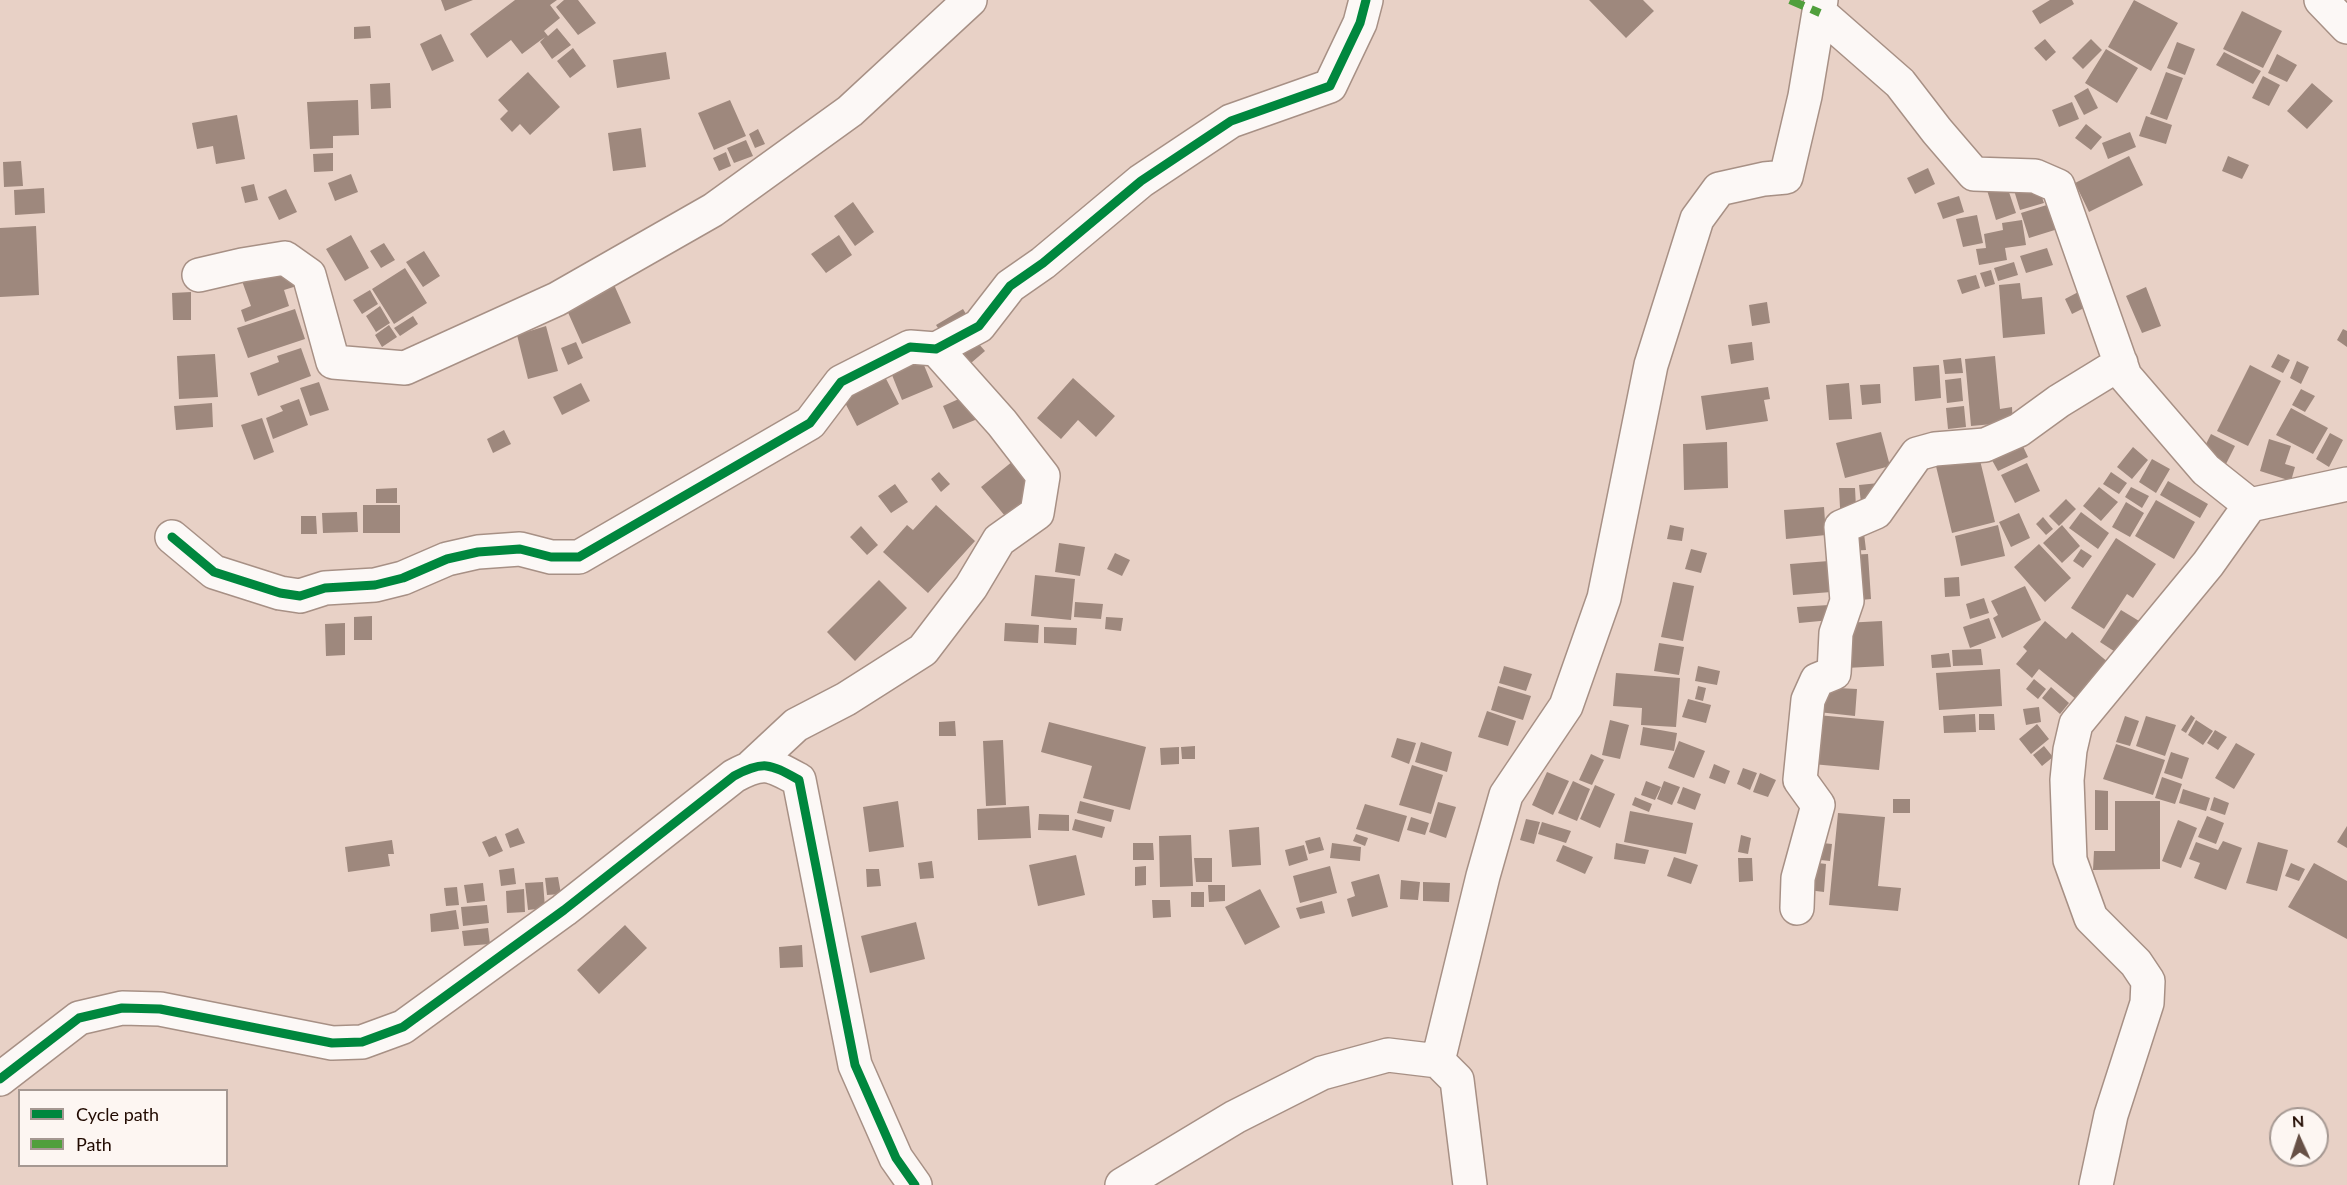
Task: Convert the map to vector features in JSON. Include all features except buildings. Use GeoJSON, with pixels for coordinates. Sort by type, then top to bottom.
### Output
{"type":"FeatureCollection","features":[{"type":"Feature","properties":{"kind":"street"},"geometry":{"type":"LineString","coordinates":[[199,275],[285,258],[309,275],[333,362],[405,368],[557,299],[713,210],[850,111],[970,0]]}},
{"type":"Feature","properties":{"kind":"street"},"geometry":{"type":"LineString","coordinates":[[172,537],[214,572],[280,593],[300,596],[326,588],[375,585],[403,578],[447,560],[478,552],[520,549],[551,557],[579,556],[810,423],[841,382],[910,347],[936,349],[980,326],[1010,286],[1043,263],[1142,181],[1221,127],[1231,121],[1330,86],[1360,23],[1366,0]]}},
{"type":"Feature","properties":{"kind":"street"},"geometry":{"type":"LineString","coordinates":[[2321,0],[2347,27]]}},
{"type":"Feature","properties":{"kind":"street"},"geometry":{"type":"LineString","coordinates":[[1820,7],[1900,83],[1974,174],[2035,176],[2058,186],[2125,376],[2206,470],[2250,505]]}},
{"type":"Feature","properties":{"kind":"street"},"geometry":{"type":"LineString","coordinates":[[1438,1060],[1483,876],[1506,795],[1566,706],[1604,598],[1651,365],[1697,219],[1719,189],[1764,179],[1786,177],[1805,96],[1820,7]]}},
{"type":"Feature","properties":{"kind":"street"},"geometry":{"type":"LineString","coordinates":[[0,1079],[79,1018],[122,1008],[160,1009],[332,1042],[362,1042],[403,1027],[564,910],[734,776],[752,766],[796,725],[846,699],[923,650],[971,587],[999,540],[1037,513],[1043,476],[1002,423],[936,349]]}},
{"type":"Feature","properties":{"kind":"street"},"geometry":{"type":"LineString","coordinates":[[1797,908],[1798,878],[1818,805],[1800,780],[1808,700],[1817,680],[1834,673],[1836,633],[1847,601],[1841,527],[1876,512],[1917,454],[1935,449],[1985,445],[2019,430],[2121,363]]}},
{"type":"Feature","properties":{"kind":"street"},"geometry":{"type":"LineString","coordinates":[[2096,1185],[2111,1115],[2147,1003],[2148,981],[2136,963],[2091,918],[2070,860],[2067,780],[2076,724],[2208,564],[2250,505],[2347,484]]}},
{"type":"Feature","properties":{"kind":"street"},"geometry":{"type":"LineString","coordinates":[[752,766],[774,766],[799,780],[855,1065],[896,1158],[915,1185]]}},
{"type":"Feature","properties":{"kind":"street"},"geometry":{"type":"LineString","coordinates":[[1122,1185],[1235,1117],[1322,1073],[1388,1054],[1438,1060],[1457,1080],[1470,1185]]}},
{"type":"Feature","properties":{"kind":"marked path"},"geometry":{"type":"LineString","coordinates":[[1790,0],[1820,13]]}},
{"type":"Feature","properties":{"kind":"cycle path"},"geometry":{"type":"LineString","coordinates":[[172,537],[214,572],[280,593],[300,596],[325,588],[375,585],[403,578],[447,559],[478,552],[520,549],[551,557],[579,557],[810,423],[841,382],[910,347],[936,349],[979,326],[1010,286],[1043,263],[1141,181],[1231,121],[1330,86],[1360,23],[1366,0]]}},
{"type":"Feature","properties":{"kind":"cycle path"},"geometry":{"type":"LineString","coordinates":[[0,1079],[79,1018],[122,1008],[160,1009],[332,1043],[362,1042],[403,1027],[564,910],[734,776],[753,768],[767,766],[781,770],[799,780],[855,1065],[896,1158],[915,1185]]}}]}
